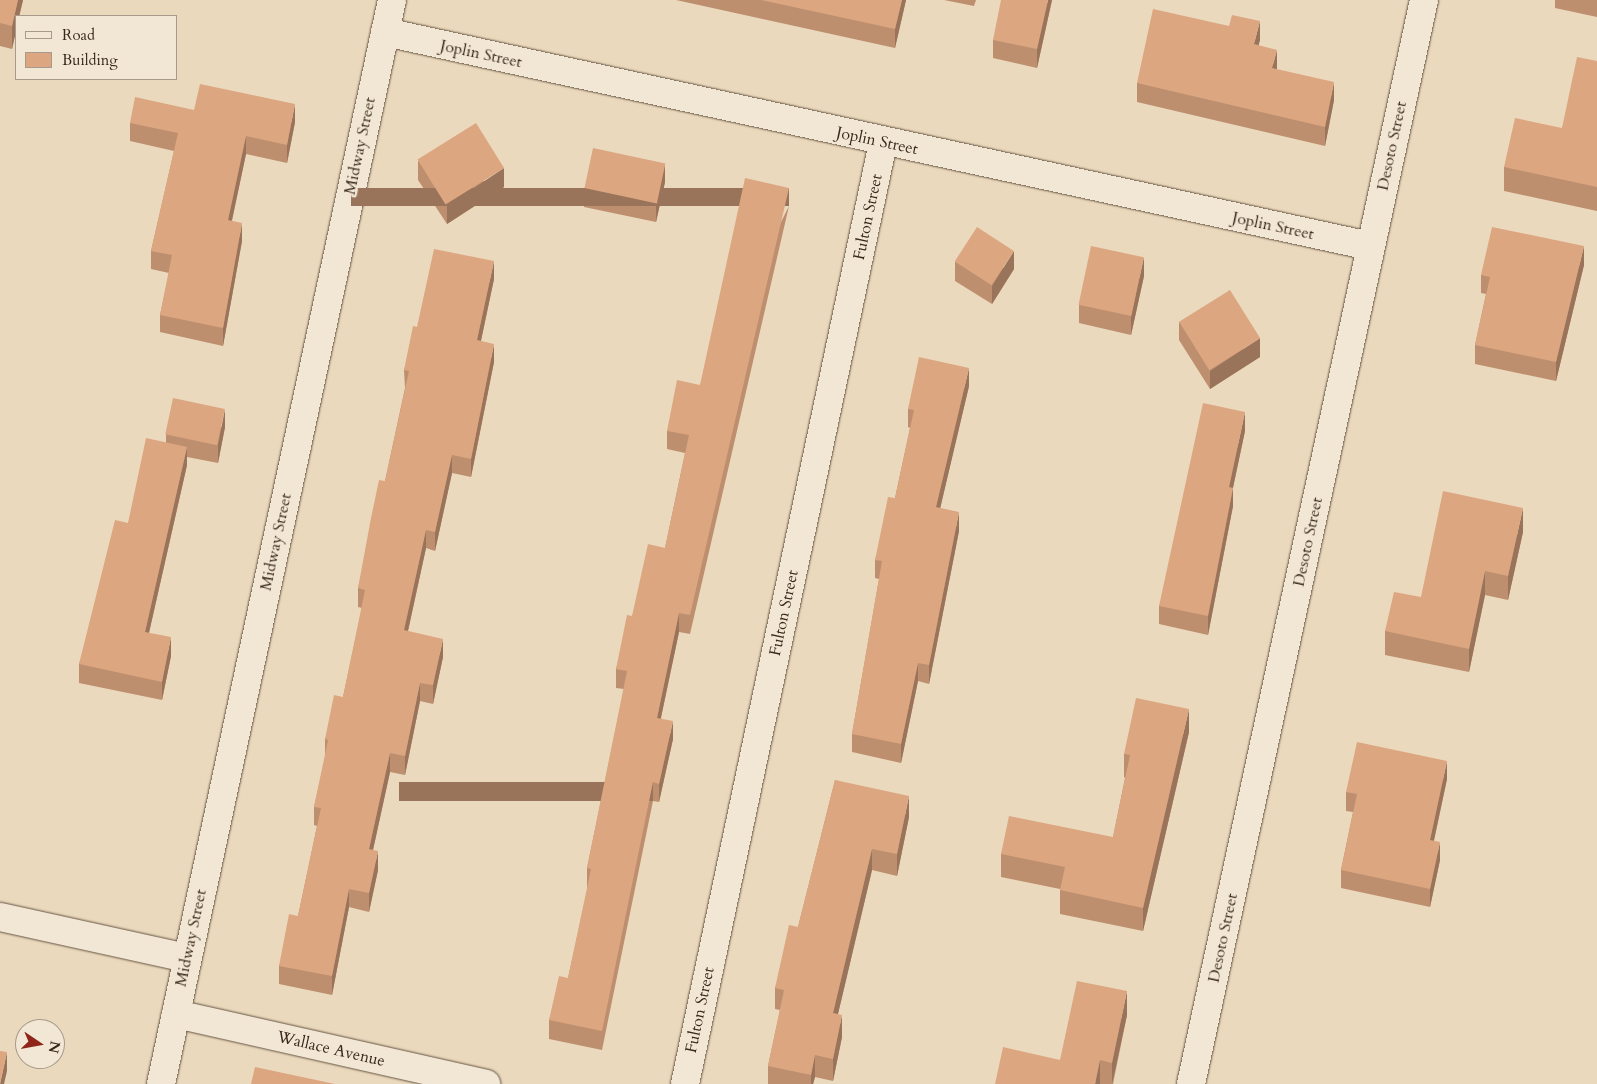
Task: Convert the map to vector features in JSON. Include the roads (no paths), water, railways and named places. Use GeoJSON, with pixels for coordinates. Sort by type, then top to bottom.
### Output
{"type":"FeatureCollection","features":[{"type":"Feature","properties":{"kind":"street","name":"Midway Street"},"geometry":{"type":"LineString","coordinates":[[161,1084],[392,0]]}},
{"type":"Feature","properties":{"kind":"street","name":"Desoto Street"},"geometry":{"type":"LineString","coordinates":[[1191,1084],[1424,0]]}},
{"type":"Feature","properties":{"kind":"street","name":"Joplin Street"},"geometry":{"type":"LineString","coordinates":[[384,32],[883,143],[1370,246]]}},
{"type":"Feature","properties":{"kind":"street","name":"Fulton Street"},"geometry":{"type":"LineString","coordinates":[[685,1084],[883,143]]}},
{"type":"Feature","properties":{"kind":"street"},"geometry":{"type":"LineString","coordinates":[[0,918],[187,958]]}},
{"type":"Feature","properties":{"kind":"street","name":"Wallace Avenue"},"geometry":{"type":"LineString","coordinates":[[176,1014],[486,1084]]}}]}
